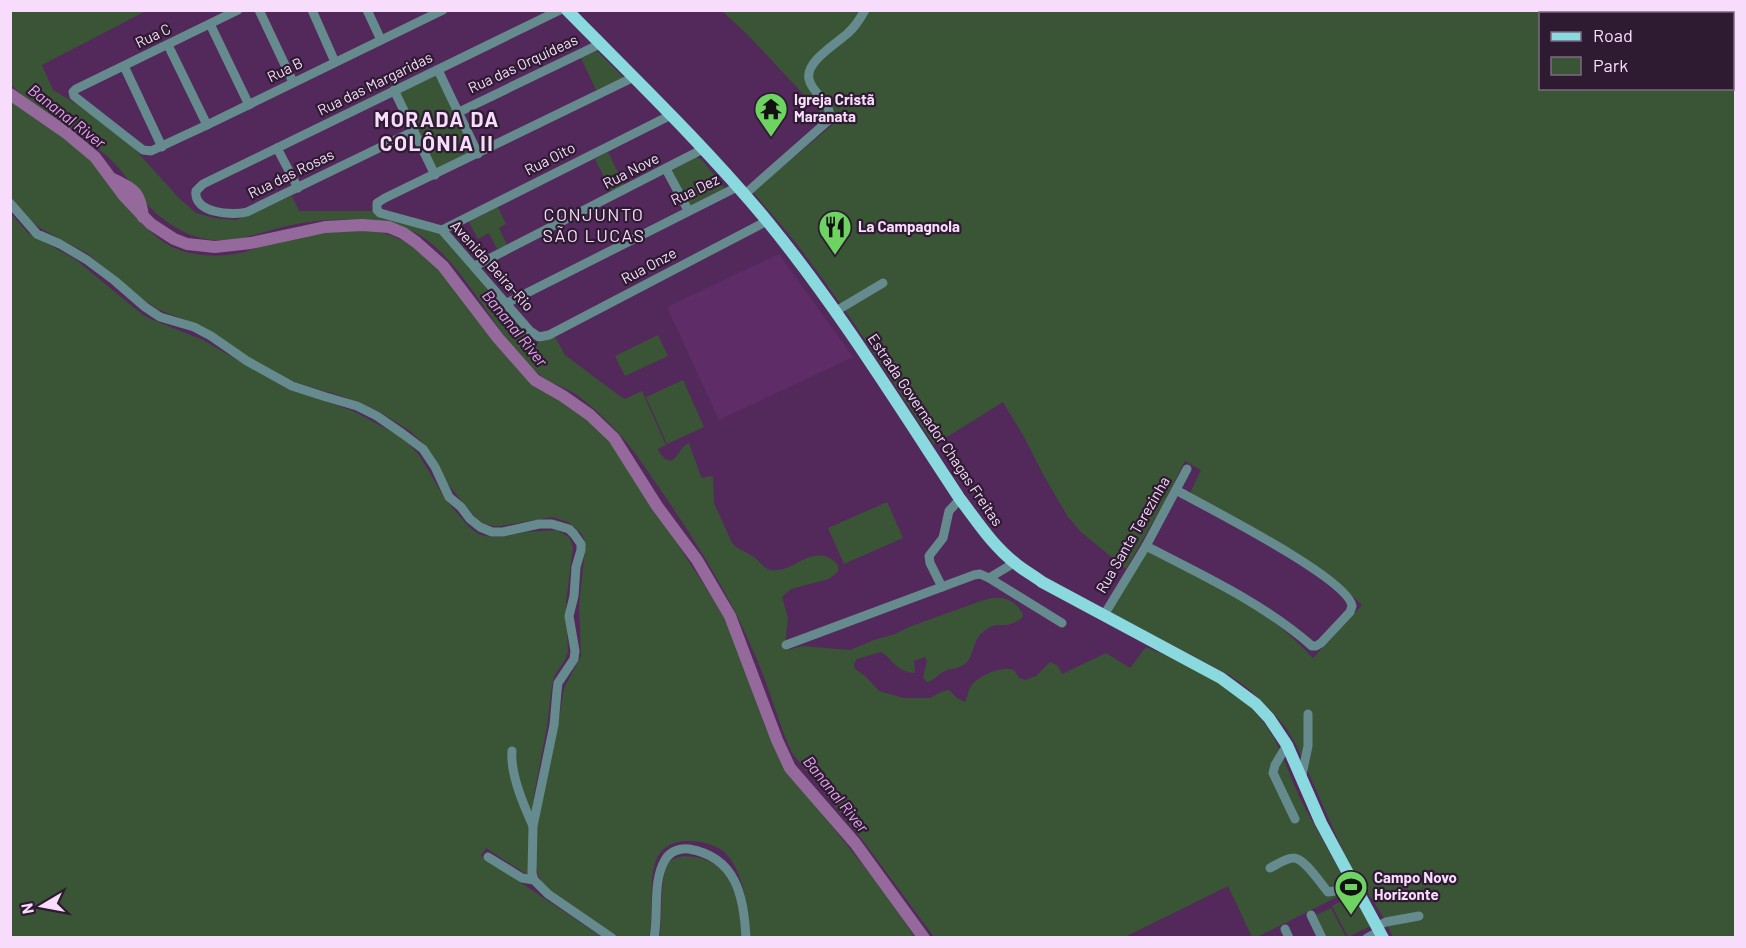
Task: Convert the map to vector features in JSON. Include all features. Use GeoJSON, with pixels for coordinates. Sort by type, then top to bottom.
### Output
{"type":"FeatureCollection","features":[{"type":"Feature","properties":{"kind":"main road","name":"Estrada Governador Chagas Freitas"},"geometry":{"type":"LineString","coordinates":[[567,10],[671,115],[767,221],[836,311],[960,499],[989,538],[1014,563],[1042,582],[1235,687],[1263,711],[1287,746],[1313,809],[1380,932]]}},
{"type":"Feature","properties":{"kind":"street","name":"Rua C"},"geometry":{"type":"LineString","coordinates":[[140,148],[75,98],[73,91],[238,10]]}},
{"type":"Feature","properties":{"kind":"street"},"geometry":{"type":"LineString","coordinates":[[259,10],[293,82]]}},
{"type":"Feature","properties":{"kind":"street"},"geometry":{"type":"LineString","coordinates":[[312,10],[335,62]]}},
{"type":"Feature","properties":{"kind":"street"},"geometry":{"type":"LineString","coordinates":[[367,10],[381,39]]}},
{"type":"Feature","properties":{"kind":"street","name":"Rua B"},"geometry":{"type":"LineString","coordinates":[[140,148],[147,151],[162,147],[381,39],[422,15],[443,10]]}},
{"type":"Feature","properties":{"kind":"street","name":"Rua das Margaridas"},"geometry":{"type":"LineString","coordinates":[[203,184],[560,10]]}},
{"type":"Feature","properties":{"kind":"street","name":"Rua Dez"},"geometry":{"type":"LineString","coordinates":[[507,303],[688,210],[740,191],[829,120],[828,106],[811,86],[810,67],[849,32],[865,10]]}},
{"type":"Feature","properties":{"kind":"street"},"geometry":{"type":"LineString","coordinates":[[210,24],[249,105]]}},
{"type":"Feature","properties":{"kind":"street","name":"Rua das Orquídeas"},"geometry":{"type":"LineString","coordinates":[[459,112],[600,44]]}},
{"type":"Feature","properties":{"kind":"street"},"geometry":{"type":"LineString","coordinates":[[168,45],[207,125]]}},
{"type":"Feature","properties":{"kind":"street"},"geometry":{"type":"LineString","coordinates":[[124,66],[162,147]]}},
{"type":"Feature","properties":{"kind":"street"},"geometry":{"type":"LineString","coordinates":[[438,70],[478,154]]}},
{"type":"Feature","properties":{"kind":"street"},"geometry":{"type":"LineString","coordinates":[[394,90],[435,175],[634,77]]}},
{"type":"Feature","properties":{"kind":"street","name":"Rua Oito"},"geometry":{"type":"LineString","coordinates":[[442,230],[671,115]]}},
{"type":"Feature","properties":{"kind":"street","name":"Rua das Rosas"},"geometry":{"type":"LineString","coordinates":[[203,184],[196,191],[195,198],[198,203],[206,208],[231,213],[247,212],[414,131]]}},
{"type":"Feature","properties":{"kind":"street"},"geometry":{"type":"LineString","coordinates":[[277,148],[298,188]]}},
{"type":"Feature","properties":{"kind":"street","name":"Rua Nove"},"geometry":{"type":"LineString","coordinates":[[476,266],[703,149]]}},
{"type":"Feature","properties":{"kind":"street"},"geometry":{"type":"LineString","coordinates":[[666,170],[688,210]]}},
{"type":"Feature","properties":{"kind":"street","name":"Avenida Beira-Rio"},"geometry":{"type":"LineString","coordinates":[[435,175],[378,202],[376,207],[378,212],[442,230],[476,266],[530,332],[539,337],[544,336]]}},
{"type":"Feature","properties":{"kind":"street"},"geometry":{"type":"LineString","coordinates":[[10,203],[37,234],[87,260],[160,317],[194,327],[292,386],[357,406],[377,416],[423,449],[435,467],[449,497],[480,527],[492,532],[503,532],[539,524],[552,524],[569,529],[574,534],[581,544],[576,567],[574,597],[569,616],[575,651],[574,658],[558,683],[556,691],[554,725],[533,826],[534,880]]}},
{"type":"Feature","properties":{"kind":"street","name":"Rua Onze"},"geometry":{"type":"LineString","coordinates":[[544,336],[767,221]]}},
{"type":"Feature","properties":{"kind":"street"},"geometry":{"type":"LineString","coordinates":[[836,311],[883,283]]}},
{"type":"Feature","properties":{"kind":"street","name":"Rua Santa Terezinha"},"geometry":{"type":"LineString","coordinates":[[1104,615],[1146,546],[1187,468]]}},
{"type":"Feature","properties":{"kind":"street"},"geometry":{"type":"LineString","coordinates":[[1146,546],[1274,615],[1312,646],[1321,643],[1350,612],[1352,606],[1348,596],[1306,564],[1176,490]]}},
{"type":"Feature","properties":{"kind":"street"},"geometry":{"type":"LineString","coordinates":[[942,587],[929,556],[943,538],[949,511],[960,499]]}},
{"type":"Feature","properties":{"kind":"street"},"geometry":{"type":"LineString","coordinates":[[989,578],[1014,563]]}},
{"type":"Feature","properties":{"kind":"street"},"geometry":{"type":"LineString","coordinates":[[786,645],[968,576],[980,574],[1062,623]]}},
{"type":"Feature","properties":{"kind":"street"},"geometry":{"type":"LineString","coordinates":[[1301,779],[1308,746],[1308,714]]}},
{"type":"Feature","properties":{"kind":"street"},"geometry":{"type":"LineString","coordinates":[[1287,746],[1275,765],[1273,773],[1295,819]]}},
{"type":"Feature","properties":{"kind":"street"},"geometry":{"type":"LineString","coordinates":[[512,751],[512,763],[522,799],[533,826]]}},
{"type":"Feature","properties":{"kind":"street"},"geometry":{"type":"LineString","coordinates":[[654,938],[659,878],[663,864],[670,854],[686,849],[707,854],[726,867],[736,884],[742,901],[746,918],[746,938]]}},
{"type":"Feature","properties":{"kind":"street"},"geometry":{"type":"LineString","coordinates":[[488,857],[522,878],[534,880],[549,894],[612,938]]}},
{"type":"Feature","properties":{"kind":"street"},"geometry":{"type":"LineString","coordinates":[[1270,868],[1292,857],[1299,859],[1308,866],[1328,892],[1336,892],[1350,878]]}},
{"type":"Feature","properties":{"kind":"street"},"geometry":{"type":"LineString","coordinates":[[1311,915],[1322,938]]}},
{"type":"Feature","properties":{"kind":"street"},"geometry":{"type":"LineString","coordinates":[[1368,938],[1380,932],[1386,922],[1419,916]]}},
{"type":"Feature","properties":{"kind":"shaded area"},"geometry":{"type":"Polygon","coordinates":[[[779,254],[853,357],[719,420],[667,307],[779,254]]]}},
{"type":"Feature","properties":{"kind":"green space"},"geometry":{"type":"Polygon","coordinates":[[[10,11],[146,11],[42,65],[53,90],[80,106],[128,142],[179,198],[196,213],[214,218],[236,220],[292,196],[299,211],[373,211],[438,231],[536,344],[554,335],[565,355],[621,397],[625,399],[642,391],[666,445],[658,449],[662,456],[667,460],[672,460],[689,443],[701,477],[713,477],[714,503],[734,545],[771,570],[780,570],[804,559],[821,555],[838,565],[838,572],[829,579],[791,589],[782,597],[788,618],[785,646],[787,650],[803,646],[850,650],[985,600],[1004,598],[1009,600],[1019,608],[1023,614],[1022,618],[1014,623],[989,627],[978,638],[965,664],[943,672],[927,682],[923,677],[927,661],[925,657],[914,661],[915,672],[913,673],[898,667],[881,652],[857,659],[854,664],[855,669],[879,691],[904,698],[930,698],[949,690],[965,702],[973,684],[983,676],[1002,669],[1014,670],[1019,678],[1025,680],[1036,676],[1050,662],[1058,666],[1062,674],[1106,653],[1130,668],[1146,647],[1197,670],[1221,684],[1255,712],[1273,737],[1304,806],[1351,890],[1257,937],[1252,937],[1228,886],[1125,937],[934,937],[864,842],[792,753],[759,665],[725,592],[702,553],[639,459],[601,415],[573,393],[547,380],[528,364],[507,339],[469,285],[441,252],[426,239],[411,231],[364,221],[315,221],[226,240],[203,239],[178,229],[150,207],[109,158],[24,97],[11,84],[10,11]]]}},
{"type":"Feature","properties":{"kind":"green space"},"geometry":{"type":"Polygon","coordinates":[[[722,11],[1735,11],[1735,937],[1393,937],[1382,915],[1348,862],[1297,747],[1287,729],[1274,714],[1250,690],[1231,676],[1110,612],[1147,551],[1213,584],[1261,612],[1281,627],[1313,658],[1362,605],[1343,587],[1302,556],[1190,493],[1201,470],[1185,461],[1126,569],[1081,532],[1068,517],[1003,402],[934,445],[825,282],[753,192],[832,125],[748,35],[722,11]]]}},
{"type":"Feature","properties":{"kind":"green space"},"geometry":{"type":"Polygon","coordinates":[[[597,51],[624,78],[596,90],[581,58],[597,51]]]}},
{"type":"Feature","properties":{"kind":"green space"},"geometry":{"type":"Polygon","coordinates":[[[436,75],[475,152],[437,170],[399,93],[436,75]]]}},
{"type":"Feature","properties":{"kind":"green space"},"geometry":{"type":"Polygon","coordinates":[[[10,100],[83,151],[137,218],[153,234],[182,251],[209,256],[227,255],[245,252],[299,235],[357,230],[397,238],[412,246],[438,267],[523,374],[588,420],[609,438],[621,453],[724,616],[767,731],[785,768],[880,886],[915,937],[750,937],[742,883],[733,863],[719,849],[699,842],[676,842],[667,846],[658,856],[653,874],[649,937],[618,937],[549,889],[538,875],[536,866],[537,832],[564,688],[581,656],[579,605],[585,549],[581,533],[568,522],[552,517],[501,526],[485,524],[477,519],[450,487],[423,443],[410,431],[361,403],[297,383],[258,364],[201,326],[157,309],[88,254],[40,228],[11,197],[10,100]]]}},
{"type":"Feature","properties":{"kind":"green space"},"geometry":{"type":"Polygon","coordinates":[[[608,152],[624,185],[611,191],[595,159],[608,152]]]}},
{"type":"Feature","properties":{"kind":"green space"},"geometry":{"type":"Polygon","coordinates":[[[697,157],[725,188],[689,206],[670,171],[697,157]]]}},
{"type":"Feature","properties":{"kind":"green space"},"geometry":{"type":"Polygon","coordinates":[[[498,207],[506,224],[499,228],[507,245],[497,249],[489,233],[478,239],[469,222],[498,207]]]}},
{"type":"Feature","properties":{"kind":"green space"},"geometry":{"type":"Polygon","coordinates":[[[11,214],[28,233],[75,259],[143,315],[203,340],[286,388],[353,411],[396,434],[419,455],[446,500],[478,534],[502,537],[526,532],[557,530],[569,537],[573,547],[566,602],[568,652],[552,685],[547,727],[534,795],[529,876],[486,848],[481,856],[602,937],[11,937],[11,214]]]}},
{"type":"Feature","properties":{"kind":"green space"},"geometry":{"type":"Polygon","coordinates":[[[658,335],[668,356],[625,376],[615,356],[658,335]]]}},
{"type":"Feature","properties":{"kind":"green space"},"geometry":{"type":"Polygon","coordinates":[[[683,380],[704,427],[667,444],[646,397],[683,380]]]}},
{"type":"Feature","properties":{"kind":"green space"},"geometry":{"type":"Polygon","coordinates":[[[887,502],[903,538],[844,564],[828,528],[887,502]]]}},
{"type":"Feature","properties":{"kind":"green space"},"geometry":{"type":"Polygon","coordinates":[[[684,856],[701,858],[723,872],[735,894],[744,937],[659,938],[664,875],[670,861],[684,856]]]}},
{"type":"Feature","properties":{"kind":"green space","name":"Campo Novo Horizonte"},"geometry":{"type":"Polygon","coordinates":[[[1354,894],[1371,926],[1348,937],[1332,906],[1354,894]]]}},
{"type":"Feature","properties":{"kind":"green space"},"geometry":{"type":"Polygon","coordinates":[[[1331,908],[1346,937],[1327,937],[1316,915],[1331,908]]]}},
{"type":"Feature","properties":{"kind":"waterway","name":"Bananal River"},"geometry":{"type":"LineString","coordinates":[[10,94],[65,132],[95,157],[124,196],[140,213],[151,224],[174,239],[187,244],[215,247],[251,243],[325,227],[362,225],[389,227],[416,242],[443,266],[498,338],[535,380],[590,415],[614,438],[657,506],[697,560],[730,616],[777,740],[790,768],[855,843],[924,938]]}},
{"type":"Feature","properties":{"kind":"waterway"},"geometry":{"type":"LineString","coordinates":[[113,179],[135,192],[143,217]]}},
{"type":"Feature","properties":{"kind":"place","name":"Igreja Cristã Maranata"},"geometry":{"type":"Point","coordinates":[771,138]}},
{"type":"Feature","properties":{"kind":"place","name":"La Campagnola"},"geometry":{"type":"Point","coordinates":[835,256]}},
{"type":"Feature","properties":{"kind":"place","name":"Campo Novo Horizonte"},"geometry":{"type":"Point","coordinates":[1351,916]}},
{"type":"Feature","properties":{"kind":"district","name":"MORADA DA COLÔNIA II"},"geometry":{"type":"Point","coordinates":[437,132]}},
{"type":"Feature","properties":{"kind":"district","name":"CONJUNTO SÃO LUCAS"},"geometry":{"type":"Point","coordinates":[594,225]}}]}
